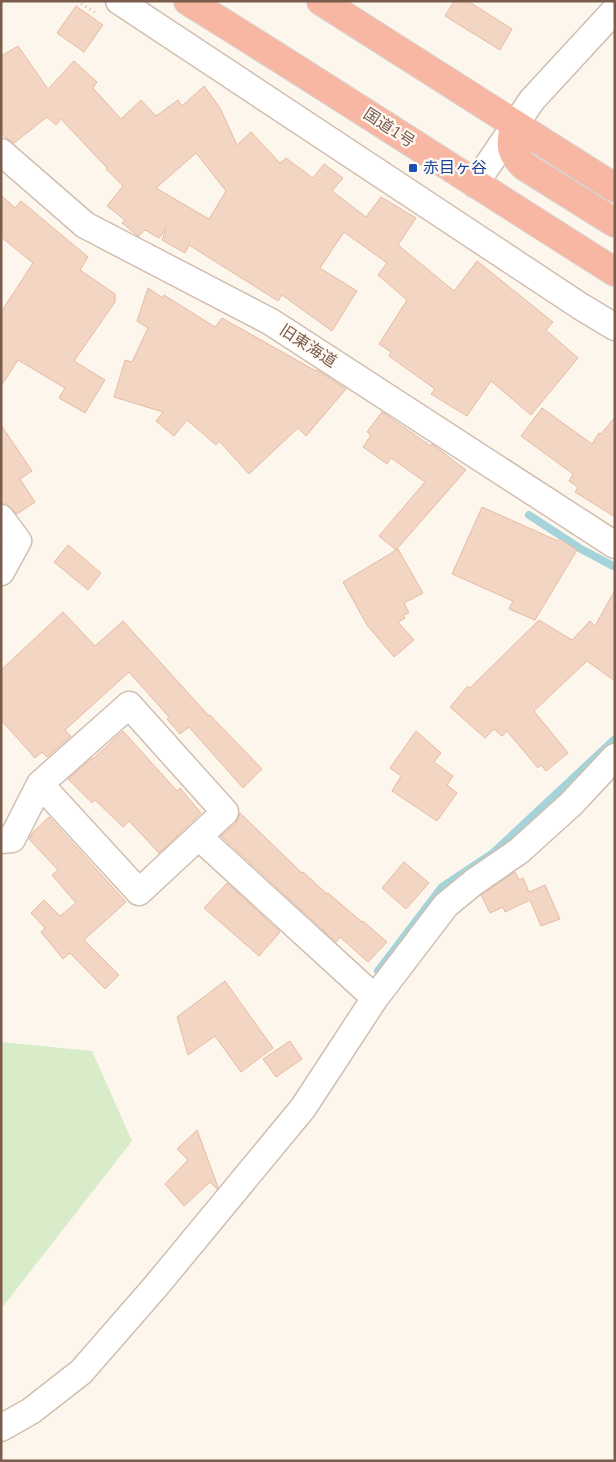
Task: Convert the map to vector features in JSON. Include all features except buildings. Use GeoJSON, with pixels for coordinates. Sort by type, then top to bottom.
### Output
{"type":"FeatureCollection","features":[{"type":"Feature","properties":{"kind":"highway","name":"国道1号"},"geometry":{"type":"LineString","coordinates":[[188,1],[615,272]]}},
{"type":"Feature","properties":{"kind":"highway"},"geometry":{"type":"LineString","coordinates":[[321,1],[615,188]]}},
{"type":"Feature","properties":{"kind":"highway"},"geometry":{"type":"LineString","coordinates":[[514,124],[511,144],[513,154],[524,166],[615,223]]}},
{"type":"Feature","properties":{"kind":"street"},"geometry":{"type":"LineString","coordinates":[[119,1],[580,306],[615,327]]}},
{"type":"Feature","properties":{"kind":"street"},"geometry":{"type":"LineString","coordinates":[[475,184],[532,100],[607,18]]}},
{"type":"Feature","properties":{"kind":"street","name":"旧東海道"},"geometry":{"type":"LineString","coordinates":[[1,152],[85,225],[271,322],[615,545]]}},
{"type":"Feature","properties":{"kind":"street"},"geometry":{"type":"LineString","coordinates":[[1,518],[18,541],[1,572]]}},
{"type":"Feature","properties":{"kind":"street"},"geometry":{"type":"LineString","coordinates":[[1,840],[12,839],[40,784],[129,705],[225,812],[139,892],[40,784]]}},
{"type":"Feature","properties":{"kind":"street"},"geometry":{"type":"LineString","coordinates":[[1,1428],[31,1411],[81,1372],[156,1286],[303,1108],[375,998],[446,905],[474,882],[519,851],[571,804],[615,757]]}},
{"type":"Feature","properties":{"kind":"street"},"geometry":{"type":"LineString","coordinates":[[199,837],[375,998]]}},
{"type":"Feature","properties":{"kind":"green space"},"geometry":{"type":"Polygon","coordinates":[[[1,1042],[92,1051],[132,1141],[1,1309],[1,1042]]]}},
{"type":"Feature","properties":{"kind":"waterway"},"geometry":{"type":"LineString","coordinates":[[529,515],[581,549],[615,567]]}},
{"type":"Feature","properties":{"kind":"waterway"},"geometry":{"type":"LineString","coordinates":[[378,971],[442,887],[493,853],[615,739]]}},
{"type":"Feature","properties":{"kind":"place","name":"赤目ヶ谷"},"geometry":{"type":"Point","coordinates":[413,168]}}]}
